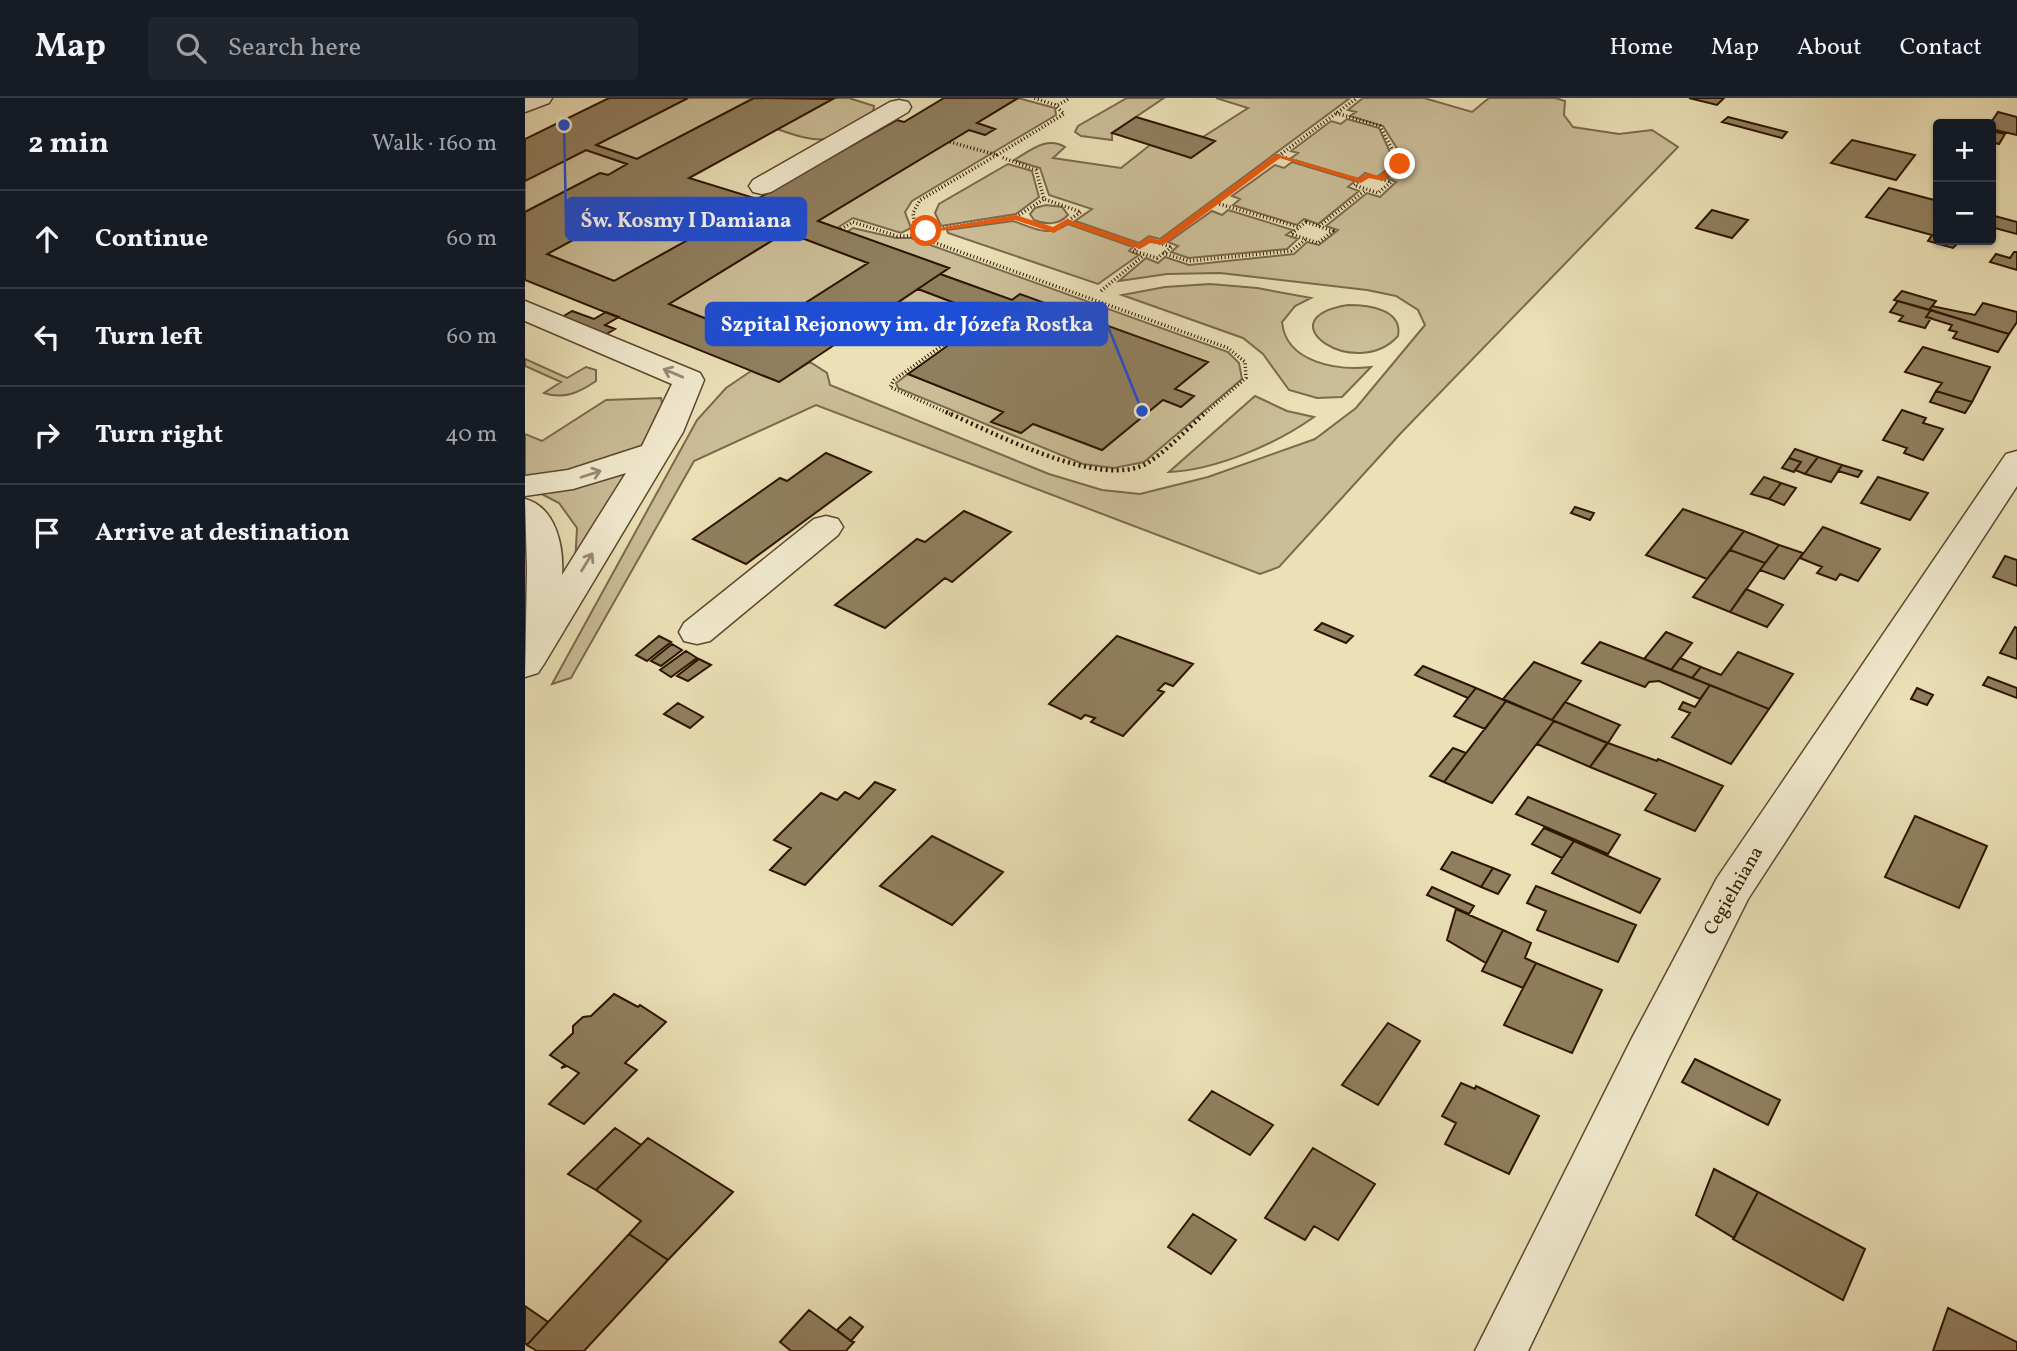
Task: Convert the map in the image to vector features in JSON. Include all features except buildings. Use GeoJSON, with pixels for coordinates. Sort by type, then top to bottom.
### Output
{"type":"FeatureCollection","features":[{"type":"Feature","properties":{"kind":"street"},"geometry":{"type":"LineString","coordinates":[[525,105],[540,98]]}},
{"type":"Feature","properties":{"kind":"street"},"geometry":{"type":"LineString","coordinates":[[762,186],[899,107]]}},
{"type":"Feature","properties":{"kind":"street"},"geometry":{"type":"LineString","coordinates":[[525,310],[689,380],[667,432],[538,629]]}},
{"type":"Feature","properties":{"kind":"street"},"geometry":{"type":"LineString","coordinates":[[525,486],[573,479],[654,453]]}},
{"type":"Feature","properties":{"kind":"street","name":"Cegielniana"},"geometry":{"type":"LineString","coordinates":[[1501,1351],[1648,1052],[1732,890],[2017,461]]}},
{"type":"Feature","properties":{"kind":"street"},"geometry":{"type":"LineString","coordinates":[[525,499],[537,504],[562,537],[538,629],[525,664]]}},
{"type":"Feature","properties":{"kind":"street"},"geometry":{"type":"LineString","coordinates":[[525,509],[540,527],[546,549],[541,597],[534,624],[538,629]]}},
{"type":"Feature","properties":{"kind":"street"},"geometry":{"type":"LineString","coordinates":[[697,632],[827,527]]}},
{"type":"Feature","properties":{"kind":"path"},"geometry":{"type":"LineString","coordinates":[[916,236],[913,207],[920,200],[999,156],[1065,114],[1057,106],[1034,98]]}},
{"type":"Feature","properties":{"kind":"path"},"geometry":{"type":"LineString","coordinates":[[1057,106],[1070,98]]}},
{"type":"Feature","properties":{"kind":"path"},"geometry":{"type":"LineString","coordinates":[[1160,243],[1357,98]]}},
{"type":"Feature","properties":{"kind":"path"},"geometry":{"type":"LineString","coordinates":[[1336,113],[1380,126],[1400,164],[1380,179]]}},
{"type":"Feature","properties":{"kind":"path"},"geometry":{"type":"LineString","coordinates":[[950,142],[1036,170],[1044,199]]}},
{"type":"Feature","properties":{"kind":"path"},"geometry":{"type":"LineString","coordinates":[[1279,156],[1361,181]]}},
{"type":"Feature","properties":{"kind":"path"},"geometry":{"type":"LineString","coordinates":[[1368,175],[1391,182],[1378,193],[1355,185],[1361,181],[1368,175]]}},
{"type":"Feature","properties":{"kind":"path"},"geometry":{"type":"LineString","coordinates":[[1318,226],[1366,189]]}},
{"type":"Feature","properties":{"kind":"path"},"geometry":{"type":"LineString","coordinates":[[926,231],[1016,217],[1044,199]]}},
{"type":"Feature","properties":{"kind":"path"},"geometry":{"type":"LineString","coordinates":[[1016,217],[1054,230],[1081,212],[1044,199]]}},
{"type":"Feature","properties":{"kind":"path"},"geometry":{"type":"LineString","coordinates":[[1215,202],[1299,228]]}},
{"type":"Feature","properties":{"kind":"path"},"geometry":{"type":"LineString","coordinates":[[1067,221],[1140,246]]}},
{"type":"Feature","properties":{"kind":"path"},"geometry":{"type":"LineString","coordinates":[[841,229],[853,222],[897,236],[916,236],[1229,348],[1245,362],[1246,378],[1149,462],[1139,468],[1121,471],[1094,471],[920,402],[890,387],[894,380],[957,334]]}},
{"type":"Feature","properties":{"kind":"path"},"geometry":{"type":"LineString","coordinates":[[1306,222],[1318,226],[1333,231],[1318,243],[1291,234],[1306,222]]}},
{"type":"Feature","properties":{"kind":"path"},"geometry":{"type":"LineString","coordinates":[[1163,253],[1189,261],[1202,260],[1291,251],[1306,239]]}},
{"type":"Feature","properties":{"kind":"path"},"geometry":{"type":"LineString","coordinates":[[1149,240],[1172,247],[1157,258],[1133,250],[1140,246],[1149,240]]}},
{"type":"Feature","properties":{"kind":"path"},"geometry":{"type":"LineString","coordinates":[[1101,291],[1145,254]]}},
{"type":"Feature","properties":{"kind":"shaded area"},"geometry":{"type":"Polygon","coordinates":[[[688,98],[754,98],[637,159],[596,145],[688,98]]]}},
{"type":"Feature","properties":{"kind":"shaded area"},"geometry":{"type":"Polygon","coordinates":[[[829,98],[849,98],[874,106],[873,113],[828,139],[807,138],[777,129],[832,99],[829,98]]]}},
{"type":"Feature","properties":{"kind":"shaded area"},"geometry":{"type":"Polygon","coordinates":[[[1018,98],[1055,108],[1056,115],[912,201],[905,212],[911,228],[901,233],[853,218],[837,228],[818,221],[969,130],[985,135],[994,129],[977,123],[1018,98]]]}},
{"type":"Feature","properties":{"kind":"shaded area"},"geometry":{"type":"Polygon","coordinates":[[[1127,98],[1164,98],[1112,133],[1112,140],[1081,136],[1075,132],[1078,126],[1127,98]]]}},
{"type":"Feature","properties":{"kind":"shaded area"},"geometry":{"type":"Polygon","coordinates":[[[1216,98],[1350,98],[1160,239],[1149,236],[1139,243],[1075,221],[1092,209],[1049,195],[1040,168],[1014,160],[1039,146],[1052,143],[1065,147],[1053,158],[1121,168],[1150,145],[1191,158],[1214,141],[1203,137],[1248,108],[1216,98]]]}},
{"type":"Feature","properties":{"kind":"shaded area"},"geometry":{"type":"Polygon","coordinates":[[[1363,98],[1424,98],[1472,112],[1489,98],[1555,98],[1565,101],[1564,115],[1573,127],[1619,134],[1652,130],[1678,147],[1400,434],[1279,567],[1260,574],[816,405],[694,461],[571,678],[552,684],[697,420],[726,388],[751,371],[779,382],[810,362],[827,373],[830,385],[1049,474],[1102,490],[1140,494],[1208,477],[1315,439],[1356,408],[1425,325],[1418,310],[1396,296],[1367,290],[1220,273],[1167,274],[1119,281],[1146,258],[1158,263],[1165,257],[1189,265],[1294,254],[1307,242],[1319,245],[1338,230],[1326,226],[1367,193],[1380,197],[1396,182],[1387,178],[1406,163],[1383,126],[1350,116],[1356,112],[1348,110],[1363,98]]]}},
{"type":"Feature","properties":{"kind":"shaded area"},"geometry":{"type":"Polygon","coordinates":[[[1347,119],[1379,128],[1395,163],[1377,177],[1365,173],[1358,179],[1290,159],[1298,153],[1291,151],[1331,121],[1341,124],[1347,119]]]}},
{"type":"Feature","properties":{"kind":"shaded area"},"geometry":{"type":"Polygon","coordinates":[[[586,150],[627,164],[608,175],[600,173],[525,212],[525,181],[586,150]]]}},
{"type":"Feature","properties":{"kind":"shaded area"},"geometry":{"type":"Polygon","coordinates":[[[1292,162],[1355,181],[1348,187],[1359,191],[1318,224],[1304,219],[1297,225],[1233,205],[1240,199],[1232,196],[1275,165],[1284,168],[1292,162]]]}},
{"type":"Feature","properties":{"kind":"shaded area"},"geometry":{"type":"Polygon","coordinates":[[[1008,164],[1032,171],[1039,197],[1016,214],[941,226],[935,213],[939,204],[1008,164]]]}},
{"type":"Feature","properties":{"kind":"shaded area"},"geometry":{"type":"Polygon","coordinates":[[[637,205],[704,231],[614,281],[547,254],[637,205]]]}},
{"type":"Feature","properties":{"kind":"shaded area"},"geometry":{"type":"Polygon","coordinates":[[[1046,205],[1062,207],[1068,215],[1052,223],[1034,220],[1030,214],[1035,208],[1046,205]]]}},
{"type":"Feature","properties":{"kind":"shaded area"},"geometry":{"type":"Polygon","coordinates":[[[1228,210],[1293,230],[1286,235],[1298,239],[1287,249],[1189,258],[1171,252],[1178,246],[1168,242],[1212,211],[1222,215],[1228,210]]]}},
{"type":"Feature","properties":{"kind":"shaded area"},"geometry":{"type":"Polygon","coordinates":[[[1013,221],[1047,231],[1068,224],[1133,247],[1129,251],[1139,255],[1098,284],[948,233],[947,230],[1013,221]]]}},
{"type":"Feature","properties":{"kind":"shaded area"},"geometry":{"type":"Polygon","coordinates":[[[853,228],[896,238],[911,238],[1228,352],[1239,363],[1242,379],[1144,462],[1114,468],[1083,464],[898,388],[896,383],[908,374],[1102,450],[1207,362],[1020,294],[1012,300],[940,274],[949,268],[847,232],[853,228]]]}},
{"type":"Feature","properties":{"kind":"shaded area"},"geometry":{"type":"Polygon","coordinates":[[[786,232],[868,263],[752,337],[669,304],[786,232]]]}},
{"type":"Feature","properties":{"kind":"shaded area"},"geometry":{"type":"Polygon","coordinates":[[[1210,284],[1257,288],[1311,298],[1295,306],[1282,322],[1293,347],[1303,355],[1329,365],[1371,367],[1342,397],[1317,398],[1289,390],[1263,354],[1243,338],[1122,295],[1165,287],[1210,284]]]}},
{"type":"Feature","properties":{"kind":"shaded area"},"geometry":{"type":"Polygon","coordinates":[[[918,289],[989,316],[962,335],[889,309],[918,289]]]}},
{"type":"Feature","properties":{"kind":"shaded area"},"geometry":{"type":"Polygon","coordinates":[[[1348,305],[1365,306],[1390,314],[1398,327],[1398,336],[1380,349],[1360,353],[1341,351],[1325,343],[1315,333],[1314,322],[1324,312],[1348,305]]]}},
{"type":"Feature","properties":{"kind":"shaded area"},"geometry":{"type":"Polygon","coordinates":[[[525,359],[567,378],[586,367],[596,370],[596,381],[571,394],[558,396],[544,393],[561,382],[525,366],[525,359]]]}},
{"type":"Feature","properties":{"kind":"shaded area"},"geometry":{"type":"Polygon","coordinates":[[[1255,396],[1287,411],[1314,417],[1282,437],[1245,454],[1206,466],[1169,472],[1255,396]]]}},
{"type":"Feature","properties":{"kind":"shaded area"},"geometry":{"type":"Polygon","coordinates":[[[661,398],[663,408],[651,433],[641,446],[630,454],[602,465],[525,476],[525,434],[542,441],[606,400],[661,398]]]}},
{"type":"Feature","properties":{"kind":"shaded area"},"geometry":{"type":"Polygon","coordinates":[[[634,467],[575,564],[577,528],[559,503],[534,490],[634,467]]]}},
{"type":"Feature","properties":{"kind":"place","name":"Św. Kosmy I Damiana"},"geometry":{"type":"Point","coordinates":[564,125]}},
{"type":"Feature","properties":{"kind":"place","name":"Szpital Rejonowy im. dr Józefa Rostka"},"geometry":{"type":"Point","coordinates":[1142,411]}},
{"type":"Feature","properties":{"kind":"route"},"geometry":{"type":"LineString","coordinates":[[926,231],[1016,217],[1054,230],[1067,221],[1140,246],[1149,240],[1160,243],[1279,156],[1361,181],[1368,175],[1380,179],[1400,164]]}}]}
